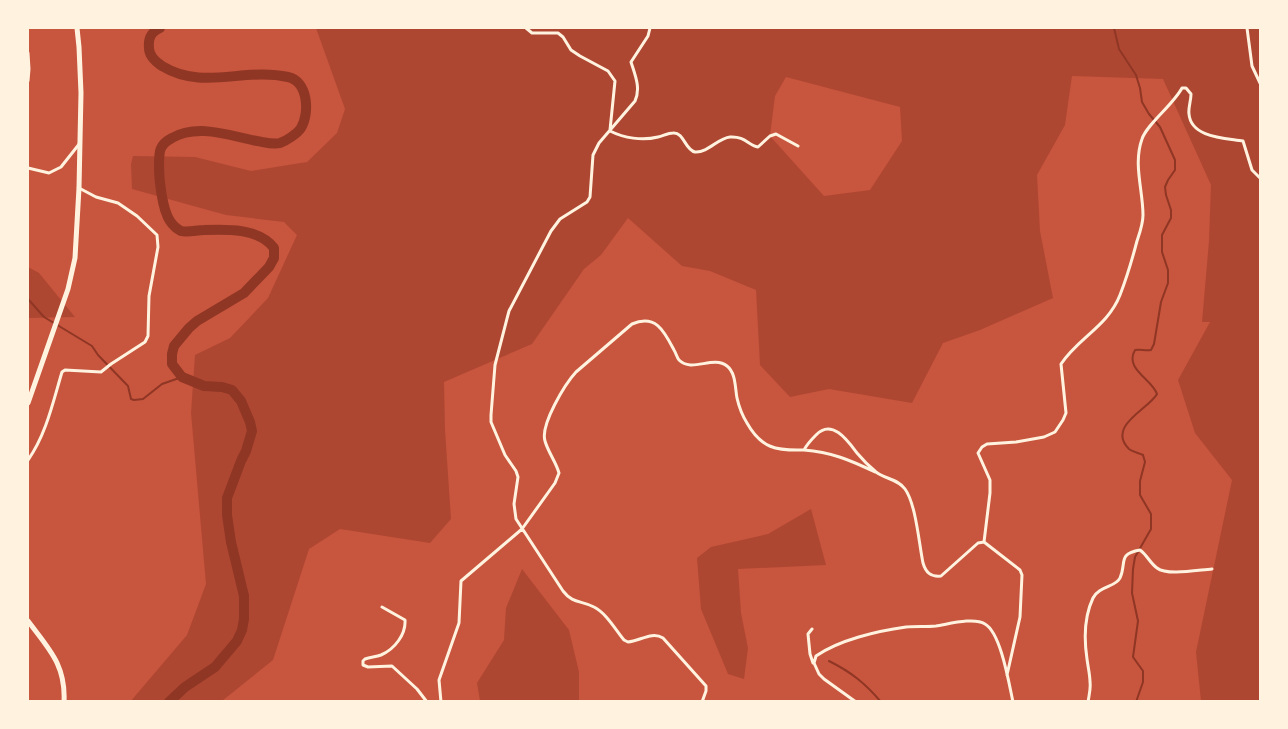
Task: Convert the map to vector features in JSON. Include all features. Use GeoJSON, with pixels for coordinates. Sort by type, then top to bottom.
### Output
{"type":"FeatureCollection","features":[{"type":"Feature","properties":{"kind":"main road"},"geometry":{"type":"LineString","coordinates":[[28,402],[68,289],[75,258],[81,94],[77,28]]}},
{"type":"Feature","properties":{"kind":"main road"},"geometry":{"type":"LineString","coordinates":[[28,621],[60,668],[64,684],[64,702]]}},
{"type":"Feature","properties":{"kind":"street"},"geometry":{"type":"LineString","coordinates":[[526,28],[532,33],[558,33],[563,37],[571,50],[608,71],[615,81],[610,131]]}},
{"type":"Feature","properties":{"kind":"street"},"geometry":{"type":"LineString","coordinates":[[650,28],[648,36],[630,62],[637,85],[638,93],[635,101],[599,143],[592,155],[590,197],[587,202],[560,219],[551,231],[509,311],[495,365],[492,422],[505,455],[518,477],[514,513],[522,529],[569,599],[593,606],[601,612],[624,640],[628,642],[651,635],[658,635],[663,638],[706,686],[702,702]]}},
{"type":"Feature","properties":{"kind":"street"},"geometry":{"type":"LineString","coordinates":[[1247,28],[1252,66],[1260,83]]}},
{"type":"Feature","properties":{"kind":"street"},"geometry":{"type":"LineString","coordinates":[[28,53],[28,81]]}},
{"type":"Feature","properties":{"kind":"street"},"geometry":{"type":"LineString","coordinates":[[984,542],[990,480],[978,453],[982,447],[988,444],[1044,437],[1055,432],[1063,420],[1066,412],[1061,364],[1110,314],[1128,275],[1143,218],[1138,164],[1141,141],[1144,134],[1173,102],[1182,88],[1188,90],[1191,94],[1188,112],[1190,121],[1195,127],[1204,134],[1243,141],[1252,170],[1260,178]]}},
{"type":"Feature","properties":{"kind":"street"},"geometry":{"type":"LineString","coordinates":[[610,131],[621,137],[643,138],[656,138],[673,132],[680,135],[694,152],[701,151],[730,137],[744,138],[758,147],[773,134],[798,146]]}},
{"type":"Feature","properties":{"kind":"street"},"geometry":{"type":"LineString","coordinates":[[28,168],[49,173],[61,167],[80,143]]}},
{"type":"Feature","properties":{"kind":"street"},"geometry":{"type":"LineString","coordinates":[[28,460],[39,442],[62,372],[65,370],[101,372],[145,342],[148,336],[148,296],[158,247],[157,235],[137,216],[118,203],[96,197],[79,188]]}},
{"type":"Feature","properties":{"kind":"street"},"geometry":{"type":"LineString","coordinates":[[441,702],[439,680],[458,623],[462,581],[522,529],[558,478],[559,473],[547,446],[544,429],[562,390],[576,372],[638,321],[648,321],[662,329],[679,360],[684,363],[690,365],[717,362],[727,366],[735,379],[741,412],[752,433],[759,441],[784,449],[826,452],[896,480],[905,488],[911,500],[923,563],[925,571],[929,574],[941,576],[978,542],[984,542],[1020,570],[1022,575],[1020,617],[1007,676]]}},
{"type":"Feature","properties":{"kind":"street"},"geometry":{"type":"LineString","coordinates":[[804,450],[807,444],[819,432],[826,430],[837,431],[850,442],[877,473]]}},
{"type":"Feature","properties":{"kind":"street"},"geometry":{"type":"LineString","coordinates":[[1088,702],[1090,683],[1085,642],[1087,617],[1093,598],[1098,591],[1120,577],[1124,559],[1131,552],[1140,550],[1156,568],[1164,571],[1212,570]]}},
{"type":"Feature","properties":{"kind":"street"},"geometry":{"type":"LineString","coordinates":[[382,607],[405,620],[405,631],[402,638],[387,652],[365,659],[363,665],[368,667],[392,666],[417,689],[427,702]]}},
{"type":"Feature","properties":{"kind":"street"},"geometry":{"type":"LineString","coordinates":[[814,663],[816,656],[826,650],[869,634],[906,627],[935,626],[967,621],[984,622],[989,627],[998,644],[1013,702]]}},
{"type":"Feature","properties":{"kind":"street"},"geometry":{"type":"LineString","coordinates":[[812,629],[808,634],[810,654],[819,674],[856,702]]}},
{"type":"Feature","properties":{"kind":"shaded area"},"geometry":{"type":"Polygon","coordinates":[[[316,28],[1260,28],[1260,701],[1201,701],[1196,652],[1232,480],[1195,433],[1178,380],[1210,322],[1202,322],[1209,241],[1211,185],[1163,79],[1072,76],[1065,125],[1037,175],[1040,231],[1053,298],[980,330],[943,343],[912,403],[829,389],[790,397],[760,365],[756,290],[710,271],[682,266],[628,218],[601,255],[584,269],[532,344],[444,382],[451,519],[430,543],[340,529],[309,549],[273,660],[222,701],[130,702],[187,635],[206,584],[191,413],[195,355],[230,338],[268,298],[297,235],[284,222],[226,215],[132,189],[131,164],[133,156],[195,157],[251,171],[307,162],[337,133],[345,109],[316,28]],[[786,77],[775,96],[770,136],[824,196],[870,190],[902,141],[900,107],[786,77]]]}},
{"type":"Feature","properties":{"kind":"shaded area"},"geometry":{"type":"Polygon","coordinates":[[[28,267],[39,273],[75,317],[28,318],[28,267]]]}},
{"type":"Feature","properties":{"kind":"shaded area"},"geometry":{"type":"Polygon","coordinates":[[[811,509],[826,565],[738,569],[741,613],[748,648],[744,679],[728,674],[701,609],[697,558],[711,547],[768,534],[811,509]]]}},
{"type":"Feature","properties":{"kind":"shaded area"},"geometry":{"type":"Polygon","coordinates":[[[522,569],[569,630],[579,672],[579,701],[480,701],[477,683],[504,640],[506,608],[522,569]]]}},
{"type":"Feature","properties":{"kind":"waterway"},"geometry":{"type":"LineString","coordinates":[[160,28],[154,31],[151,36],[149,51],[155,61],[162,66],[177,73],[193,77],[256,75],[288,77],[300,85],[306,106],[306,114],[301,128],[297,133],[280,143],[274,144],[214,132],[192,131],[172,138],[162,146],[160,152],[159,166],[163,202],[167,216],[176,228],[187,232],[201,230],[242,231],[268,241],[274,248],[274,258],[269,267],[244,293],[197,321],[174,346],[172,354],[172,364],[182,377],[204,386],[222,387],[232,390],[241,401],[252,431],[227,498],[227,515],[231,542],[244,596],[242,630],[237,641],[215,667],[185,687],[169,702]]}},
{"type":"Feature","properties":{"kind":"waterway"},"geometry":{"type":"LineString","coordinates":[[1114,28],[1119,49],[1136,75],[1142,102],[1160,127],[1175,160],[1175,170],[1165,187],[1171,210],[1171,218],[1162,235],[1162,252],[1168,270],[1168,283],[1161,302],[1154,344],[1151,350],[1135,350],[1133,357],[1133,363],[1136,368],[1157,394],[1153,400],[1131,418],[1123,433],[1123,441],[1129,449],[1143,455],[1145,462],[1140,481],[1140,495],[1151,514],[1151,529],[1135,557],[1133,569],[1132,593],[1138,621],[1133,657],[1143,671],[1143,682],[1136,702]]}},
{"type":"Feature","properties":{"kind":"waterway"},"geometry":{"type":"LineString","coordinates":[[28,299],[44,317],[92,346],[98,355],[128,386],[131,399],[143,399],[162,384],[182,377]]}},
{"type":"Feature","properties":{"kind":"waterway"},"geometry":{"type":"LineString","coordinates":[[829,661],[857,679],[881,702]]}}]}
